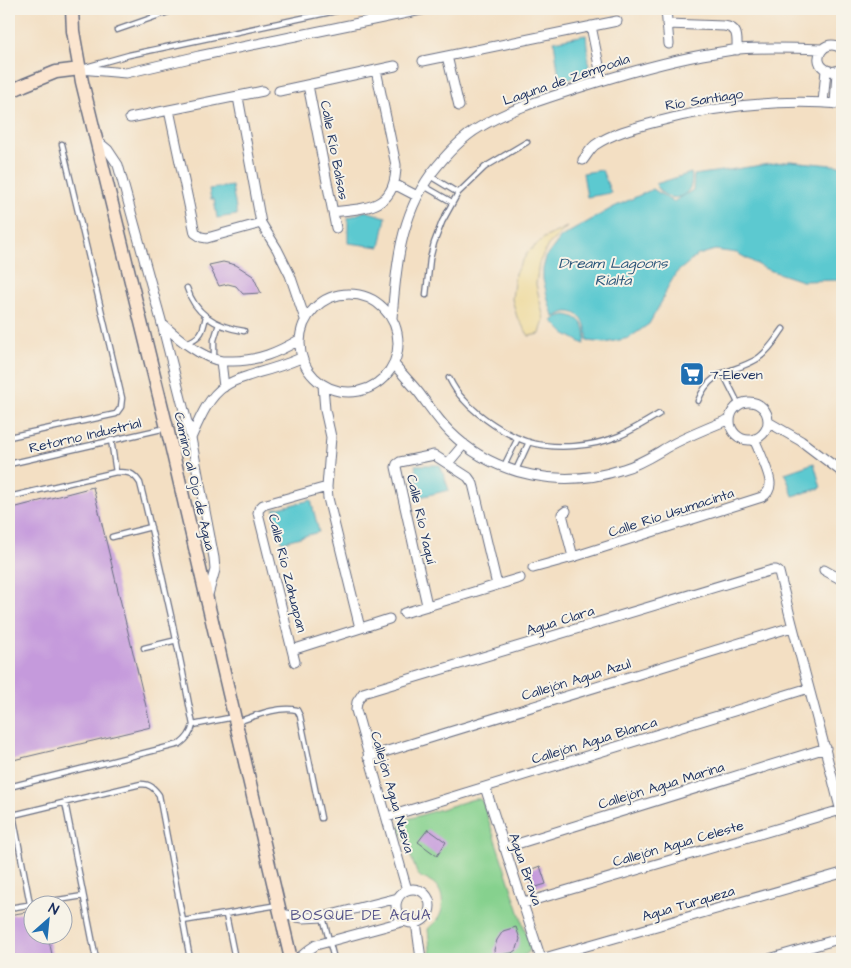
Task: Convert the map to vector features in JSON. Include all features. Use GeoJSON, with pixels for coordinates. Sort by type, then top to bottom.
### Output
{"type":"FeatureCollection","features":[{"type":"Feature","properties":{"kind":"street","name":"Camino al Ojo de Agua"},"geometry":{"type":"LineString","coordinates":[[72,9],[73,31],[96,140],[167,428],[291,959]]}},
{"type":"Feature","properties":{"kind":"street"},"geometry":{"type":"LineString","coordinates":[[9,92],[56,72],[80,69],[126,72],[426,9]]}},
{"type":"Feature","properties":{"kind":"street"},"geometry":{"type":"LineString","coordinates":[[666,9],[669,44]]}},
{"type":"Feature","properties":{"kind":"street"},"geometry":{"type":"LineString","coordinates":[[424,61],[617,21]]}},
{"type":"Feature","properties":{"kind":"street"},"geometry":{"type":"LineString","coordinates":[[667,24],[731,27],[737,35],[738,50]]}},
{"type":"Feature","properties":{"kind":"street"},"geometry":{"type":"LineString","coordinates":[[591,26],[602,80]]}},
{"type":"Feature","properties":{"kind":"street","name":"Laguna de Zempoala"},"geometry":{"type":"LineString","coordinates":[[392,318],[395,272],[402,236],[417,196],[444,158],[478,128],[536,101],[659,64],[738,50],[784,47],[822,49],[830,44],[842,48]]}},
{"type":"Feature","properties":{"kind":"street"},"geometry":{"type":"LineString","coordinates":[[822,49],[819,58],[820,63],[826,70],[831,72],[839,69],[839,104]]}},
{"type":"Feature","properties":{"kind":"street"},"geometry":{"type":"LineString","coordinates":[[448,56],[460,106]]}},
{"type":"Feature","properties":{"kind":"street"},"geometry":{"type":"LineString","coordinates":[[279,91],[395,66]]}},
{"type":"Feature","properties":{"kind":"street"},"geometry":{"type":"LineString","coordinates":[[376,70],[396,165],[394,184],[417,196]]}},
{"type":"Feature","properties":{"kind":"street"},"geometry":{"type":"LineString","coordinates":[[823,103],[826,70]]}},
{"type":"Feature","properties":{"kind":"street","name":"Calle Río Balsas"},"geometry":{"type":"LineString","coordinates":[[308,86],[333,212],[364,208],[383,201],[390,193],[394,184]]}},
{"type":"Feature","properties":{"kind":"street"},"geometry":{"type":"LineString","coordinates":[[130,118],[263,91]]}},
{"type":"Feature","properties":{"kind":"street"},"geometry":{"type":"LineString","coordinates":[[238,97],[261,223],[278,249],[290,275],[305,319]]}},
{"type":"Feature","properties":{"kind":"street","name":"Río Santiago"},"geometry":{"type":"LineString","coordinates":[[583,160],[588,152],[597,144],[616,135],[674,117],[718,108],[748,105],[782,103],[839,104]]}},
{"type":"Feature","properties":{"kind":"street"},"geometry":{"type":"LineString","coordinates":[[169,110],[195,233],[200,237],[207,238],[261,223]]}},
{"type":"Feature","properties":{"kind":"street"},"geometry":{"type":"LineString","coordinates":[[96,140],[108,150],[118,165],[191,438],[214,558],[215,570],[207,598]]}},
{"type":"Feature","properties":{"kind":"street"},"geometry":{"type":"LineString","coordinates":[[333,212],[336,228]]}},
{"type":"Feature","properties":{"kind":"street"},"geometry":{"type":"LineString","coordinates":[[340,294],[355,294],[370,298],[382,306],[392,318],[398,332],[398,349],[394,364],[384,378],[371,388],[355,392],[338,391],[323,385],[310,373],[302,358],[299,340],[301,329],[305,319],[314,307],[326,298],[340,294]]}},
{"type":"Feature","properties":{"kind":"street"},"geometry":{"type":"LineString","coordinates":[[162,324],[186,343],[217,360],[243,361],[260,358],[280,351],[299,340]]}},
{"type":"Feature","properties":{"kind":"street"},"geometry":{"type":"LineString","coordinates":[[191,438],[204,411],[224,386],[238,379],[302,358]]}},
{"type":"Feature","properties":{"kind":"street"},"geometry":{"type":"LineString","coordinates":[[217,360],[224,386]]}},
{"type":"Feature","properties":{"kind":"street"},"geometry":{"type":"LineString","coordinates":[[394,364],[437,418],[464,444],[503,467],[540,477],[578,478],[602,475],[623,469],[644,461],[678,442],[730,419]]}},
{"type":"Feature","properties":{"kind":"street"},"geometry":{"type":"LineString","coordinates":[[323,385],[325,410],[331,437],[327,487],[328,498],[360,628]]}},
{"type":"Feature","properties":{"kind":"street"},"geometry":{"type":"LineString","coordinates":[[750,402],[765,411],[768,422],[764,433],[754,439],[744,439],[735,433],[730,424],[730,419],[732,413],[739,405],[750,402]]}},
{"type":"Feature","properties":{"kind":"street"},"geometry":{"type":"LineString","coordinates":[[768,422],[801,441],[842,472]]}},
{"type":"Feature","properties":{"kind":"street","name":"Calle Río Usumacinta"},"geometry":{"type":"LineString","coordinates":[[573,557],[765,495],[770,488],[770,479],[754,439]]}},
{"type":"Feature","properties":{"kind":"street"},"geometry":{"type":"LineString","coordinates":[[448,464],[464,444]]}},
{"type":"Feature","properties":{"kind":"street","name":"Calle Río Yaquí"},"geometry":{"type":"LineString","coordinates":[[428,605],[396,465],[400,462],[434,455],[468,477],[473,484],[497,584]]}},
{"type":"Feature","properties":{"kind":"street","name":"Calle Río Zahuapan"},"geometry":{"type":"LineString","coordinates":[[327,487],[263,505],[258,513],[292,650],[389,619]]}},
{"type":"Feature","properties":{"kind":"street"},"geometry":{"type":"LineString","coordinates":[[533,568],[573,557],[562,514],[566,511]]}},
{"type":"Feature","properties":{"kind":"street","name":"Agua Clara"},"geometry":{"type":"LineString","coordinates":[[357,702],[363,693],[772,570],[779,572],[792,627]]}},
{"type":"Feature","properties":{"kind":"street"},"geometry":{"type":"LineString","coordinates":[[824,570],[842,580]]}},
{"type":"Feature","properties":{"kind":"street"},"geometry":{"type":"LineString","coordinates":[[404,613],[520,578]]}},
{"type":"Feature","properties":{"kind":"street"},"geometry":{"type":"LineString","coordinates":[[792,627],[842,813]]}},
{"type":"Feature","properties":{"kind":"street","name":"Callejón Agua Azul"},"geometry":{"type":"LineString","coordinates":[[368,757],[792,627]]}},
{"type":"Feature","properties":{"kind":"street"},"geometry":{"type":"LineString","coordinates":[[292,650],[295,662]]}},
{"type":"Feature","properties":{"kind":"street","name":"Callejón Agua Blanca"},"geometry":{"type":"LineString","coordinates":[[387,817],[809,688]]}},
{"type":"Feature","properties":{"kind":"street","name":"Callejón Agua Nueva"},"geometry":{"type":"LineString","coordinates":[[357,702],[356,710],[368,757],[407,890]]}},
{"type":"Feature","properties":{"kind":"street","name":"Callejón Agua Marina"},"geometry":{"type":"LineString","coordinates":[[504,848],[826,748]]}},
{"type":"Feature","properties":{"kind":"street","name":"Agua Brava"},"geometry":{"type":"LineString","coordinates":[[485,787],[541,959]]}},
{"type":"Feature","properties":{"kind":"street","name":"Callejón Agua Celeste"},"geometry":{"type":"LineString","coordinates":[[524,903],[842,813]]}},
{"type":"Feature","properties":{"kind":"street","name":"Agua Turqueza"},"geometry":{"type":"LineString","coordinates":[[541,959],[842,872]]}},
{"type":"Feature","properties":{"kind":"street"},"geometry":{"type":"LineString","coordinates":[[298,959],[316,945],[405,921],[416,922],[426,917],[429,912],[430,901],[418,889],[413,888],[404,891],[398,898],[396,903],[398,913],[405,921]]}},
{"type":"Feature","properties":{"kind":"street"},"geometry":{"type":"LineString","coordinates":[[280,910],[303,918],[323,917],[398,898]]}},
{"type":"Feature","properties":{"kind":"street"},"geometry":{"type":"LineString","coordinates":[[416,922],[421,959]]}},
{"type":"Feature","properties":{"kind":"street"},"geometry":{"type":"LineString","coordinates":[[770,959],[842,938]]}},
{"type":"Feature","properties":{"kind":"lane"},"geometry":{"type":"LineString","coordinates":[[118,30],[177,9]]}},
{"type":"Feature","properties":{"kind":"lane"},"geometry":{"type":"LineString","coordinates":[[80,69],[129,55],[345,9]]}},
{"type":"Feature","properties":{"kind":"lane"},"geometry":{"type":"LineString","coordinates":[[426,295],[430,259],[434,243],[452,202],[485,168],[527,142]]}},
{"type":"Feature","properties":{"kind":"lane"},"geometry":{"type":"LineString","coordinates":[[9,437],[116,414],[121,407],[122,398],[62,144]]}},
{"type":"Feature","properties":{"kind":"lane"},"geometry":{"type":"LineString","coordinates":[[430,176],[458,194]]}},
{"type":"Feature","properties":{"kind":"lane"},"geometry":{"type":"LineString","coordinates":[[424,186],[452,202]]}},
{"type":"Feature","properties":{"kind":"lane"},"geometry":{"type":"LineString","coordinates":[[187,288],[193,304],[206,316],[231,329],[244,331]]}},
{"type":"Feature","properties":{"kind":"lane"},"geometry":{"type":"LineString","coordinates":[[186,343],[196,340],[200,336],[206,316]]}},
{"type":"Feature","properties":{"kind":"lane"},"geometry":{"type":"LineString","coordinates":[[217,360],[214,340],[219,324]]}},
{"type":"Feature","properties":{"kind":"lane"},"geometry":{"type":"LineString","coordinates":[[698,400],[713,378],[749,363],[762,355],[774,343],[782,329]]}},
{"type":"Feature","properties":{"kind":"lane"},"geometry":{"type":"LineString","coordinates":[[723,373],[739,405]]}},
{"type":"Feature","properties":{"kind":"lane"},"geometry":{"type":"LineString","coordinates":[[448,378],[464,401],[479,414],[518,438],[549,446],[589,444],[618,437],[659,414]]}},
{"type":"Feature","properties":{"kind":"lane","name":"Retorno Industrial"},"geometry":{"type":"LineString","coordinates":[[9,464],[167,428]]}},
{"type":"Feature","properties":{"kind":"lane"},"geometry":{"type":"LineString","coordinates":[[503,467],[518,438]]}},
{"type":"Feature","properties":{"kind":"lane"},"geometry":{"type":"LineString","coordinates":[[112,440],[116,472]]}},
{"type":"Feature","properties":{"kind":"lane"},"geometry":{"type":"LineString","coordinates":[[516,472],[529,442]]}},
{"type":"Feature","properties":{"kind":"lane"},"geometry":{"type":"LineString","coordinates":[[9,497],[116,472],[132,474],[136,477],[140,483],[177,640],[193,725],[191,732],[180,744],[9,787]]}},
{"type":"Feature","properties":{"kind":"lane"},"geometry":{"type":"LineString","coordinates":[[112,537],[151,527]]}},
{"type":"Feature","properties":{"kind":"lane"},"geometry":{"type":"LineString","coordinates":[[144,648],[177,640]]}},
{"type":"Feature","properties":{"kind":"lane"},"geometry":{"type":"LineString","coordinates":[[193,725],[235,720],[289,708],[296,710],[300,716],[321,818]]}},
{"type":"Feature","properties":{"kind":"lane"},"geometry":{"type":"LineString","coordinates":[[28,896],[11,816],[141,784],[150,785],[159,795],[190,959]]}},
{"type":"Feature","properties":{"kind":"lane"},"geometry":{"type":"LineString","coordinates":[[65,802],[96,959]]}},
{"type":"Feature","properties":{"kind":"lane"},"geometry":{"type":"LineString","coordinates":[[72,898],[83,896]]}},
{"type":"Feature","properties":{"kind":"lane"},"geometry":{"type":"LineString","coordinates":[[9,908],[22,906]]}},
{"type":"Feature","properties":{"kind":"lane"},"geometry":{"type":"LineString","coordinates":[[184,921],[280,910]]}},
{"type":"Feature","properties":{"kind":"lane"},"geometry":{"type":"LineString","coordinates":[[226,915],[235,959]]}},
{"type":"Feature","properties":{"kind":"lane"},"geometry":{"type":"LineString","coordinates":[[323,917],[334,959]]}},
{"type":"Feature","properties":{"kind":"green space"},"geometry":{"type":"Polygon","coordinates":[[[474,799],[480,799],[483,803],[530,945],[529,952],[516,959],[431,959],[428,929],[436,921],[442,910],[441,894],[435,884],[417,873],[400,828],[401,823],[405,820],[474,799]]]}},
{"type":"Feature","properties":{"kind":"sand"},"geometry":{"type":"Polygon","coordinates":[[[567,227],[548,245],[539,263],[536,284],[544,319],[540,334],[529,336],[517,317],[512,299],[515,273],[528,252],[544,238],[567,227]]]}},
{"type":"Feature","properties":{"kind":"water"},"geometry":{"type":"Polygon","coordinates":[[[586,35],[589,68],[560,85],[554,41],[586,35]]]}},
{"type":"Feature","properties":{"kind":"water","name":"Dream Lagoons Rialta"},"geometry":{"type":"Polygon","coordinates":[[[790,161],[842,166],[842,280],[802,281],[766,269],[737,253],[715,250],[698,255],[676,273],[649,324],[629,338],[605,343],[587,341],[587,331],[583,321],[577,314],[566,312],[554,317],[543,279],[543,269],[546,257],[561,237],[612,208],[653,189],[673,202],[693,190],[694,175],[790,161]]]}},
{"type":"Feature","properties":{"kind":"water"},"geometry":{"type":"Polygon","coordinates":[[[602,170],[611,193],[587,197],[583,173],[602,170]]]}},
{"type":"Feature","properties":{"kind":"water"},"geometry":{"type":"Polygon","coordinates":[[[691,173],[692,182],[689,189],[680,197],[673,198],[667,196],[656,184],[691,173]]]}},
{"type":"Feature","properties":{"kind":"water"},"geometry":{"type":"Polygon","coordinates":[[[232,186],[237,215],[217,218],[214,199],[211,199],[209,189],[232,186]]]}},
{"type":"Feature","properties":{"kind":"water"},"geometry":{"type":"Polygon","coordinates":[[[365,211],[386,217],[380,247],[348,243],[348,218],[365,211]]]}},
{"type":"Feature","properties":{"kind":"water"},"geometry":{"type":"Polygon","coordinates":[[[565,315],[575,318],[582,324],[585,333],[584,344],[564,333],[552,321],[557,317],[565,315]]]}},
{"type":"Feature","properties":{"kind":"water"},"geometry":{"type":"Polygon","coordinates":[[[814,463],[821,488],[793,496],[785,473],[814,463]]]}},
{"type":"Feature","properties":{"kind":"water"},"geometry":{"type":"Polygon","coordinates":[[[415,465],[440,465],[449,490],[420,497],[415,465]]]}},
{"type":"Feature","properties":{"kind":"water"},"geometry":{"type":"Polygon","coordinates":[[[311,500],[319,532],[282,542],[274,509],[311,500]]]}},
{"type":"Feature","properties":{"kind":"building"},"geometry":{"type":"Polygon","coordinates":[[[223,262],[236,265],[253,276],[261,293],[243,294],[236,286],[228,284],[219,286],[209,265],[223,262]]]}},
{"type":"Feature","properties":{"kind":"building"},"geometry":{"type":"Polygon","coordinates":[[[93,487],[151,727],[9,761],[9,509],[93,487]]]}},
{"type":"Feature","properties":{"kind":"building"},"geometry":{"type":"Polygon","coordinates":[[[428,829],[446,842],[437,856],[418,842],[428,829]]]}},
{"type":"Feature","properties":{"kind":"building"},"geometry":{"type":"Polygon","coordinates":[[[540,866],[546,884],[533,888],[527,871],[540,866]]]}},
{"type":"Feature","properties":{"kind":"building"},"geometry":{"type":"Polygon","coordinates":[[[22,913],[22,946],[50,946],[53,959],[9,959],[9,915],[22,913]]]}},
{"type":"Feature","properties":{"kind":"building"},"geometry":{"type":"Polygon","coordinates":[[[516,927],[520,939],[517,949],[512,953],[495,956],[494,950],[497,940],[503,931],[516,927]]]}},
{"type":"Feature","properties":{"kind":"place","name":"7-Eleven"},"geometry":{"type":"Point","coordinates":[692,374]}},
{"type":"Feature","properties":{"kind":"district","name":"BOSQUE DE AGUA"},"geometry":{"type":"Point","coordinates":[361,915]}}]}
